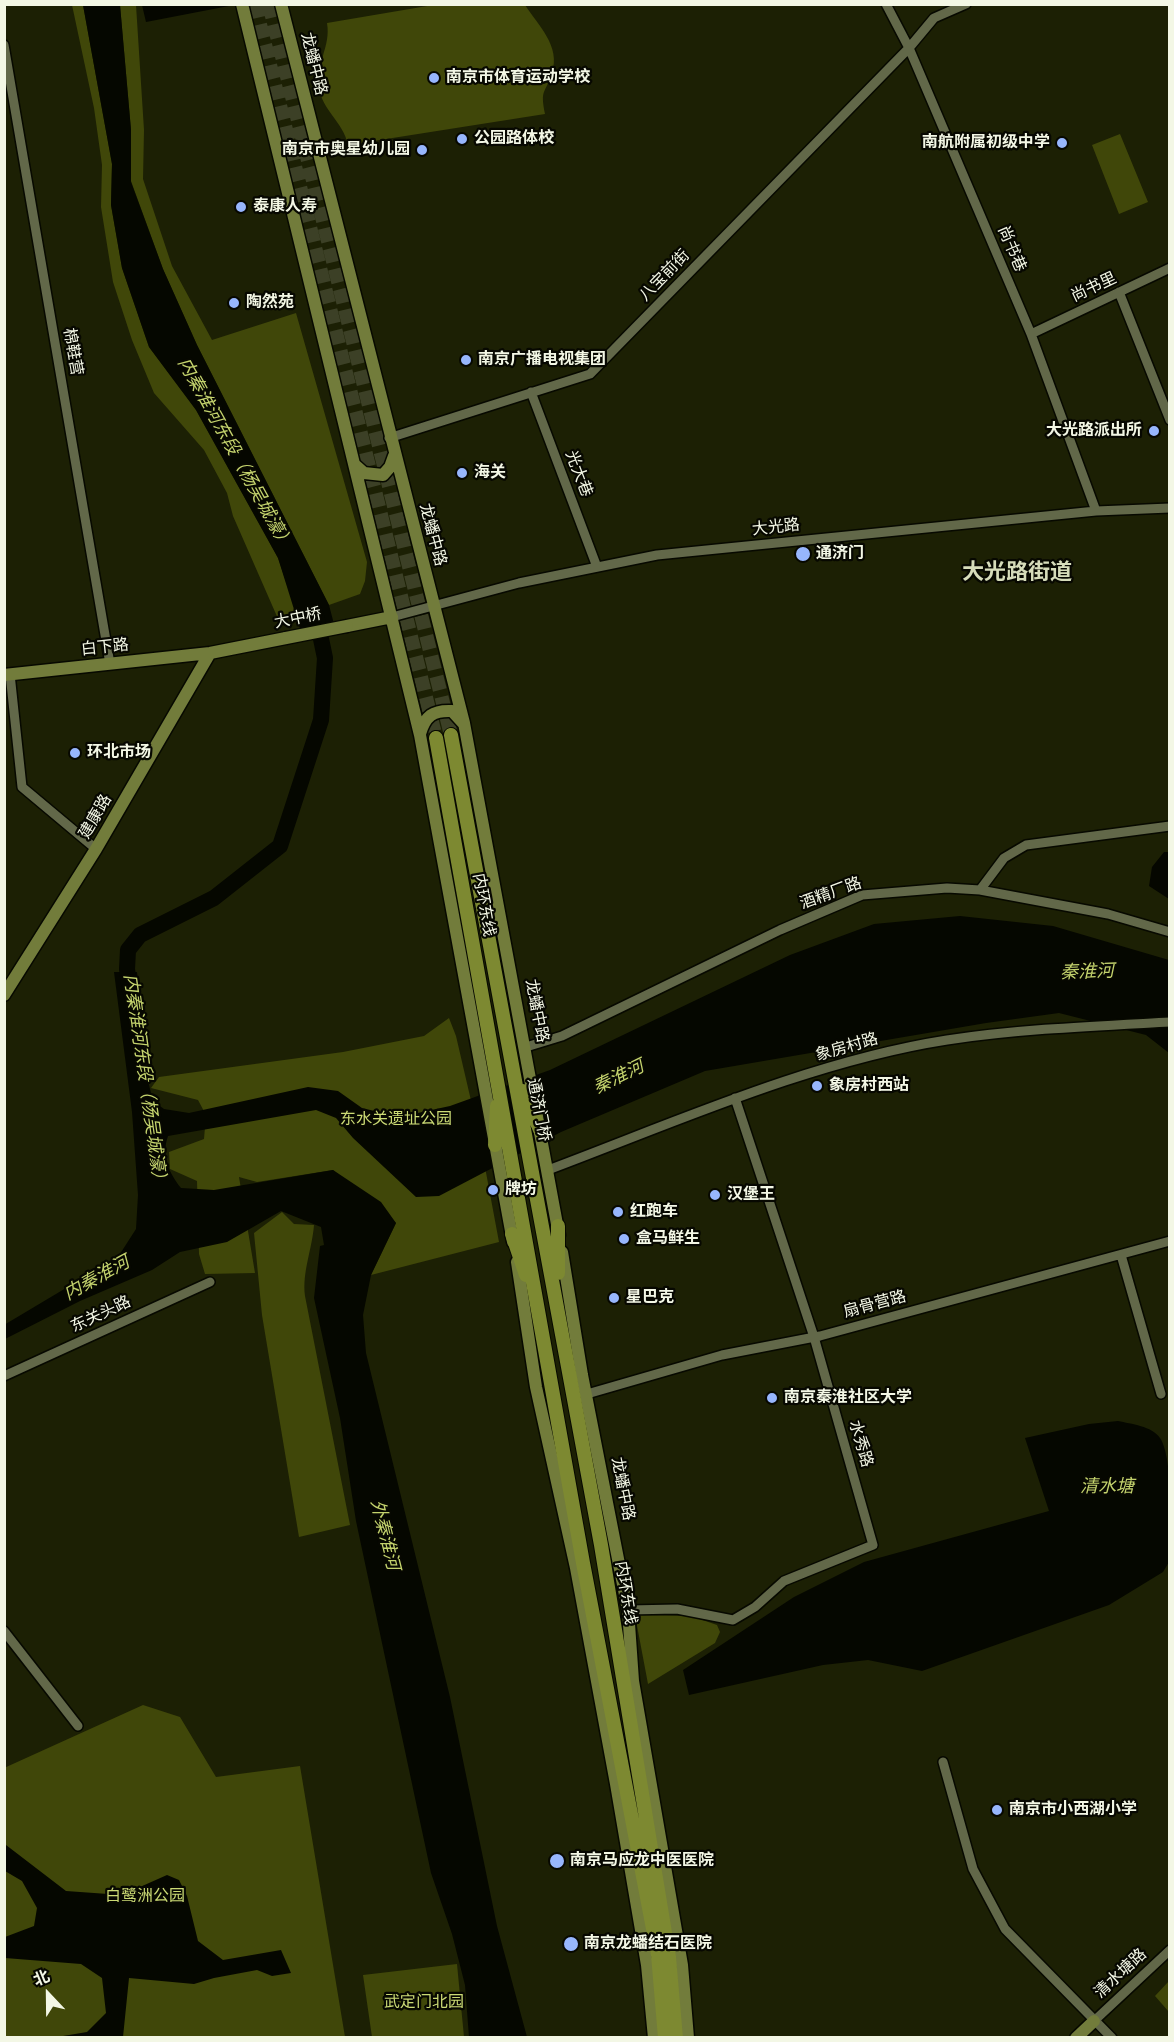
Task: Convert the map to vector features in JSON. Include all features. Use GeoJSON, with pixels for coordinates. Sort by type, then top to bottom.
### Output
{"type":"FeatureCollection","features":[{"type":"Feature","properties":{"kind":"highway","name":"内环东线"},"geometry":{"type":"LineString","coordinates":[[451,735],[513,1070]]}},
{"type":"Feature","properties":{"kind":"highway","name":"内环东线"},"geometry":{"type":"LineString","coordinates":[[436,738],[491,1080]]}},
{"type":"Feature","properties":{"kind":"highway"},"geometry":{"type":"LineString","coordinates":[[513,1070],[541,1132]]}},
{"type":"Feature","properties":{"kind":"highway","name":"通济门桥"},"geometry":{"type":"LineString","coordinates":[[513,1070],[530,1156]]}},
{"type":"Feature","properties":{"kind":"highway"},"geometry":{"type":"LineString","coordinates":[[491,1080],[495,1145]]}},
{"type":"Feature","properties":{"kind":"highway","name":"通济门桥"},"geometry":{"type":"LineString","coordinates":[[491,1080],[513,1162],[540,1314]]}},
{"type":"Feature","properties":{"kind":"highway","name":"内环东线"},"geometry":{"type":"LineString","coordinates":[[530,1156],[590,1488],[669,1957],[676,2037]]}},
{"type":"Feature","properties":{"kind":"highway"},"geometry":{"type":"LineString","coordinates":[[558,1226],[558,1308]]}},
{"type":"Feature","properties":{"kind":"highway"},"geometry":{"type":"LineString","coordinates":[[512,1234],[540,1314],[569,1487],[658,1955],[665,2037]]}},
{"type":"Feature","properties":{"kind":"main road","name":"龙蟠中路"},"geometry":{"type":"LineString","coordinates":[[281,4],[389,438],[464,723],[526,1047],[587,1394],[628,1610],[633,1681],[682,1965],[688,2037]]}},
{"type":"Feature","properties":{"kind":"main road"},"geometry":{"type":"LineString","coordinates":[[243,6],[420,735],[491,1080]]}},
{"type":"Feature","properties":{"kind":"main road"},"geometry":{"type":"LineString","coordinates":[[355,465],[364,473],[383,475],[390,467],[394,456]]}},
{"type":"Feature","properties":{"kind":"main road","name":"大中桥"},"geometry":{"type":"LineString","coordinates":[[210,652],[392,617]]}},
{"type":"Feature","properties":{"kind":"main road","name":"白下路"},"geometry":{"type":"LineString","coordinates":[[7,674],[210,652]]}},
{"type":"Feature","properties":{"kind":"main road","name":"建康路"},"geometry":{"type":"LineString","coordinates":[[4,995],[96,849],[210,652]]}},
{"type":"Feature","properties":{"kind":"main road"},"geometry":{"type":"LineString","coordinates":[[420,735],[426,718],[434,713],[452,711],[464,723]]}},
{"type":"Feature","properties":{"kind":"main road"},"geometry":{"type":"LineString","coordinates":[[495,1145],[512,1234],[536,1388],[576,1568],[616,1784],[647,1965],[654,2037]]}},
{"type":"Feature","properties":{"kind":"main road"},"geometry":{"type":"LineString","coordinates":[[1076,2037],[1094,2021]]}},
{"type":"Feature","properties":{"kind":"street","name":"尚书巷"},"geometry":{"type":"LineString","coordinates":[[886,4],[909,48],[1031,334],[1096,511]]}},
{"type":"Feature","properties":{"kind":"street","name":"八宝前街"},"geometry":{"type":"LineString","coordinates":[[389,438],[590,374],[909,48],[934,18],[966,4]]}},
{"type":"Feature","properties":{"kind":"street","name":"棉鞋营"},"geometry":{"type":"LineString","coordinates":[[4,45],[110,664]]}},
{"type":"Feature","properties":{"kind":"street","name":"尚书里"},"geometry":{"type":"LineString","coordinates":[[1031,334],[1170,268]]}},
{"type":"Feature","properties":{"kind":"street"},"geometry":{"type":"LineString","coordinates":[[1119,292],[1170,420]]}},
{"type":"Feature","properties":{"kind":"street","name":"光大巷"},"geometry":{"type":"LineString","coordinates":[[531,392],[597,567]]}},
{"type":"Feature","properties":{"kind":"street","name":"大光路"},"geometry":{"type":"LineString","coordinates":[[392,617],[519,583],[657,555],[1096,511],[1170,508]]}},
{"type":"Feature","properties":{"kind":"street"},"geometry":{"type":"LineString","coordinates":[[7,674],[22,787],[96,849]]}},
{"type":"Feature","properties":{"kind":"street"},"geometry":{"type":"LineString","coordinates":[[980,890],[1004,858],[1026,845],[1170,826]]}},
{"type":"Feature","properties":{"kind":"street","name":"酒精厂路"},"geometry":{"type":"LineString","coordinates":[[526,1047],[562,1036],[780,930],[862,895],[946,888],[980,890],[1108,914],[1170,932]]}},
{"type":"Feature","properties":{"kind":"street","name":"象房村路"},"geometry":{"type":"LineString","coordinates":[[548,1170],[735,1098],[886,1052],[947,1040],[1083,1027],[1170,1022]]}},
{"type":"Feature","properties":{"kind":"street","name":"水秀路"},"geometry":{"type":"LineString","coordinates":[[628,1610],[677,1609],[733,1620],[755,1607],[784,1581],[873,1545],[814,1337],[735,1098]]}},
{"type":"Feature","properties":{"kind":"street","name":"扇骨营路"},"geometry":{"type":"LineString","coordinates":[[587,1394],[722,1355],[814,1337],[1170,1241]]}},
{"type":"Feature","properties":{"kind":"street"},"geometry":{"type":"LineString","coordinates":[[1121,1255],[1161,1394]]}},
{"type":"Feature","properties":{"kind":"street","name":"东关头路"},"geometry":{"type":"LineString","coordinates":[[4,1376],[210,1282]]}},
{"type":"Feature","properties":{"kind":"street"},"geometry":{"type":"LineString","coordinates":[[4,1631],[78,1726]]}},
{"type":"Feature","properties":{"kind":"street"},"geometry":{"type":"LineString","coordinates":[[943,1762],[973,1869],[983,1892],[1005,1929],[1112,2037]]}},
{"type":"Feature","properties":{"kind":"street","name":"清水塘路"},"geometry":{"type":"LineString","coordinates":[[1094,2021],[1170,1950]]}},
{"type":"Feature","properties":{"kind":"green space","name":"南京市体育运动学校"},"geometry":{"type":"Polygon","coordinates":[[[439,4],[525,5],[547,36],[553,54],[552,73],[543,95],[545,114],[348,145],[342,129],[324,103],[319,87],[320,69],[328,32],[327,23],[439,4]]]}},
{"type":"Feature","properties":{"kind":"green space"},"geometry":{"type":"Polygon","coordinates":[[[72,5],[83,5],[112,164],[111,205],[122,268],[149,347],[196,410],[278,558],[297,614],[279,621],[233,516],[227,493],[204,450],[154,393],[132,340],[113,282],[101,207],[102,165],[94,108],[72,5]]]}},
{"type":"Feature","properties":{"kind":"green space"},"geometry":{"type":"Polygon","coordinates":[[[120,5],[136,5],[144,130],[143,179],[172,266],[212,340],[296,313],[367,562],[365,581],[360,594],[329,605],[197,345],[163,269],[131,181],[131,130],[120,5]]]}},
{"type":"Feature","properties":{"kind":"green space"},"geometry":{"type":"Polygon","coordinates":[[[1120,134],[1148,202],[1119,214],[1092,145],[1120,134]]]}},
{"type":"Feature","properties":{"kind":"green space","name":"东水关遗址公园"},"geometry":{"type":"Polygon","coordinates":[[[449,1018],[456,1036],[479,1135],[499,1242],[371,1275],[396,1223],[333,1170],[257,1182],[239,1177],[255,1273],[205,1274],[199,1254],[197,1181],[170,1169],[169,1152],[204,1139],[206,1115],[198,1100],[151,1088],[159,1077],[343,1052],[424,1036],[449,1018]]]}},
{"type":"Feature","properties":{"kind":"green space"},"geometry":{"type":"Polygon","coordinates":[[[282,1212],[294,1224],[314,1225],[305,1278],[305,1296],[350,1525],[299,1537],[262,1315],[254,1233],[282,1212]]]}},
{"type":"Feature","properties":{"kind":"green space"},"geometry":{"type":"Polygon","coordinates":[[[635,1615],[691,1616],[717,1625],[720,1632],[715,1643],[648,1684],[635,1615]]]}},
{"type":"Feature","properties":{"kind":"green space","name":"白鹭洲公园"},"geometry":{"type":"Polygon","coordinates":[[[143,1705],[180,1717],[216,1777],[300,1766],[345,2037],[5,2037],[4,1768],[143,1705]]]}},
{"type":"Feature","properties":{"kind":"green space","name":"武定门北园"},"geometry":{"type":"Polygon","coordinates":[[[457,1964],[464,2037],[372,2037],[363,1975],[457,1964]]]}},
{"type":"Feature","properties":{"kind":"green space"},"geometry":{"type":"Polygon","coordinates":[[[1169,1981],[1169,2012],[1155,1996],[1169,1981]]]}},
{"type":"Feature","properties":{"kind":"water"},"geometry":{"type":"Polygon","coordinates":[[[142,4],[234,5],[146,22],[142,4]]]}},
{"type":"Feature","properties":{"kind":"water"},"geometry":{"type":"Polygon","coordinates":[[[83,5],[120,5],[131,130],[131,182],[163,269],[197,345],[329,605],[335,628],[302,635],[278,558],[196,410],[149,347],[122,268],[111,205],[112,164],[83,5]]]}},
{"type":"Feature","properties":{"kind":"water"},"geometry":{"type":"Polygon","coordinates":[[[1164,852],[1169,852],[1169,899],[1149,886],[1152,867],[1164,852]]]}},
{"type":"Feature","properties":{"kind":"water"},"geometry":{"type":"Polygon","coordinates":[[[960,916],[1053,926],[1169,960],[1169,1053],[1146,1035],[1059,1013],[986,1023],[705,1071],[561,1132],[439,1196],[416,1197],[353,1138],[336,1118],[316,1110],[168,1136],[165,1150],[167,1164],[181,1188],[214,1190],[333,1170],[381,1202],[396,1223],[371,1275],[363,1315],[366,1353],[450,1697],[497,1926],[527,2037],[469,2037],[465,1985],[452,1934],[431,1873],[356,1521],[340,1418],[314,1298],[320,1246],[324,1245],[321,1227],[281,1211],[227,1242],[180,1252],[152,1270],[80,1301],[5,1339],[4,1325],[118,1257],[136,1229],[138,1195],[132,1112],[114,972],[137,972],[146,1073],[153,1101],[164,1109],[189,1113],[308,1087],[338,1091],[362,1108],[399,1117],[450,1106],[550,1070],[790,955],[874,924],[960,916]]]}},
{"type":"Feature","properties":{"kind":"water","name":"清水塘"},"geometry":{"type":"Polygon","coordinates":[[[1118,1421],[1152,1431],[1160,1438],[1164,1448],[1169,1479],[1170,1516],[1169,1562],[1163,1572],[1109,1605],[922,1671],[868,1660],[823,1665],[689,1695],[683,1670],[794,1597],[864,1562],[1049,1511],[1025,1438],[1089,1424],[1118,1421]]]}},
{"type":"Feature","properties":{"kind":"water"},"geometry":{"type":"Polygon","coordinates":[[[6,1845],[66,1891],[122,1895],[167,1875],[179,1880],[187,1896],[198,1941],[223,1960],[281,1950],[291,1973],[272,1976],[257,1970],[194,1984],[129,1978],[123,2037],[57,2037],[87,2032],[106,2013],[102,1978],[81,1964],[5,1958],[5,1937],[34,1926],[37,1908],[22,1881],[5,1871],[6,1845]]]}},
{"type":"Feature","properties":{"kind":"waterway","name":"内秦淮河东段（杨吴城濠）"},"geometry":{"type":"LineString","coordinates":[[130,992],[127,969],[128,950],[140,935],[214,898],[280,846],[321,720],[325,658],[316,615]]}},
{"type":"Feature","properties":{"kind":"tunnel"},"geometry":{"type":"LineString","coordinates":[[255,4],[436,738]]}},
{"type":"Feature","properties":{"kind":"tunnel"},"geometry":{"type":"LineString","coordinates":[[269,4],[451,735]]}},
{"type":"Feature","properties":{"kind":"place","name":"南京市体育运动学校"},"geometry":{"type":"Point","coordinates":[434,78]}},
{"type":"Feature","properties":{"kind":"place","name":"公园路体校"},"geometry":{"type":"Point","coordinates":[462,139]}},
{"type":"Feature","properties":{"kind":"place","name":"南航附属初级中学"},"geometry":{"type":"Point","coordinates":[1062,143]}},
{"type":"Feature","properties":{"kind":"place","name":"南京市奥星幼儿园"},"geometry":{"type":"Point","coordinates":[422,150]}},
{"type":"Feature","properties":{"kind":"place","name":"泰康人寿"},"geometry":{"type":"Point","coordinates":[241,207]}},
{"type":"Feature","properties":{"kind":"place","name":"陶然苑"},"geometry":{"type":"Point","coordinates":[234,303]}},
{"type":"Feature","properties":{"kind":"place","name":"南京广播电视集团"},"geometry":{"type":"Point","coordinates":[466,360]}},
{"type":"Feature","properties":{"kind":"place","name":"大光路派出所"},"geometry":{"type":"Point","coordinates":[1154,431]}},
{"type":"Feature","properties":{"kind":"place","name":"海关"},"geometry":{"type":"Point","coordinates":[462,473]}},
{"type":"Feature","properties":{"kind":"place","name":"通济门"},"geometry":{"type":"Point","coordinates":[803,554]}},
{"type":"Feature","properties":{"kind":"place","name":"环北市场"},"geometry":{"type":"Point","coordinates":[75,753]}},
{"type":"Feature","properties":{"kind":"place","name":"象房村西站"},"geometry":{"type":"Point","coordinates":[817,1086]}},
{"type":"Feature","properties":{"kind":"place","name":"牌坊"},"geometry":{"type":"Point","coordinates":[493,1190]}},
{"type":"Feature","properties":{"kind":"place","name":"汉堡王"},"geometry":{"type":"Point","coordinates":[715,1195]}},
{"type":"Feature","properties":{"kind":"place","name":"红跑车"},"geometry":{"type":"Point","coordinates":[618,1212]}},
{"type":"Feature","properties":{"kind":"place","name":"盒马鲜生"},"geometry":{"type":"Point","coordinates":[624,1239]}},
{"type":"Feature","properties":{"kind":"place","name":"星巴克"},"geometry":{"type":"Point","coordinates":[614,1298]}},
{"type":"Feature","properties":{"kind":"place","name":"南京秦淮社区大学"},"geometry":{"type":"Point","coordinates":[772,1398]}},
{"type":"Feature","properties":{"kind":"place","name":"南京市小西湖小学"},"geometry":{"type":"Point","coordinates":[997,1810]}},
{"type":"Feature","properties":{"kind":"place","name":"南京马应龙中医医院"},"geometry":{"type":"Point","coordinates":[557,1861]}},
{"type":"Feature","properties":{"kind":"place","name":"南京龙蟠结石医院"},"geometry":{"type":"Point","coordinates":[571,1944]}},
{"type":"Feature","properties":{"kind":"district","name":"大光路街道"},"geometry":{"type":"Point","coordinates":[1017,574]}},
{"type":"Feature","properties":{"kind":"water label","name":"秦淮河"},"geometry":{"type":"Point","coordinates":[1087,973]}},
{"type":"Feature","properties":{"kind":"water label","name":"秦淮河"},"geometry":{"type":"Point","coordinates":[619,1078]}},
{"type":"Feature","properties":{"kind":"water label","name":"内秦淮河"},"geometry":{"type":"Point","coordinates":[97,1279]}},
{"type":"Feature","properties":{"kind":"water label","name":"外秦淮河"},"geometry":{"type":"Point","coordinates":[384,1535]}}]}
